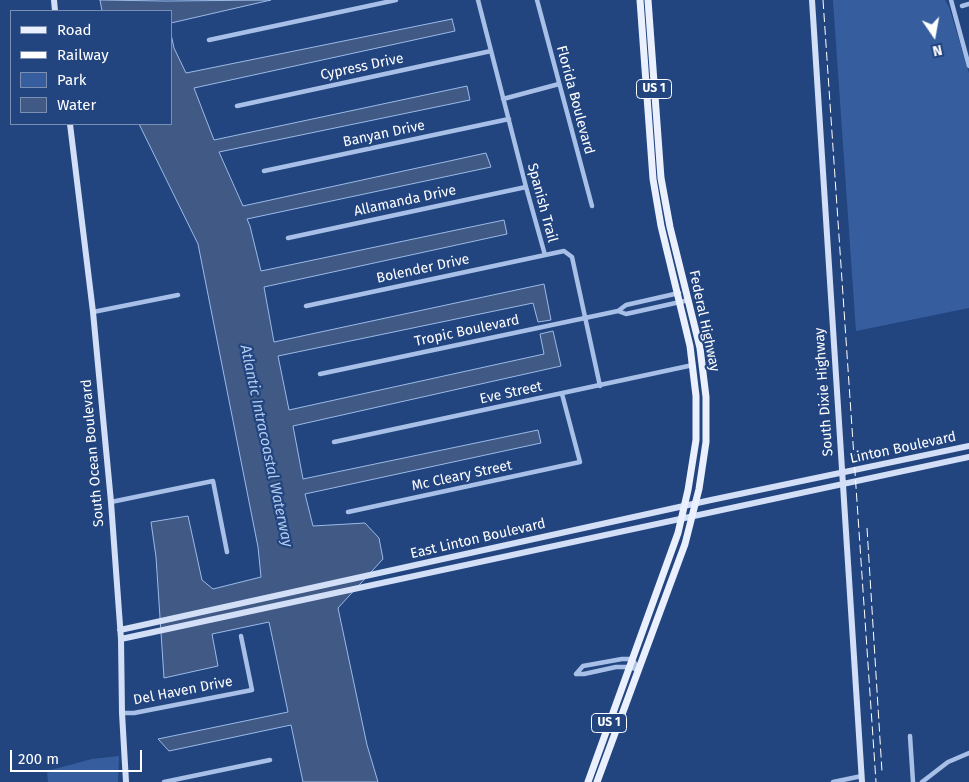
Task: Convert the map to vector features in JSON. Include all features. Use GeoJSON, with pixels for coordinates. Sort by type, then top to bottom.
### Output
{"type":"FeatureCollection","features":[{"type":"Feature","properties":{"kind":"main road","name":"Federal Highway"},"geometry":{"type":"LineString","coordinates":[[597,782],[685,544],[696,504],[704,458],[706,397],[700,348],[689,300],[682,293],[661,226],[655,193],[650,150],[640,0]]}},
{"type":"Feature","properties":{"kind":"main road","name":"Federal Highway"},"geometry":{"type":"LineString","coordinates":[[590,781],[678,533],[696,440],[696,396],[693,366],[680,302],[682,293],[664,200],[658,150],[648,0]]}},
{"type":"Feature","properties":{"kind":"main road","name":"South Dixie Highway"},"geometry":{"type":"LineString","coordinates":[[812,0],[862,779]]}},
{"type":"Feature","properties":{"kind":"main road","name":"South Ocean Boulevard"},"geometry":{"type":"LineString","coordinates":[[70,125],[93,312],[111,502],[121,639],[122,713],[126,782]]}},
{"type":"Feature","properties":{"kind":"main road"},"geometry":{"type":"LineString","coordinates":[[655,193],[664,200]]}},
{"type":"Feature","properties":{"kind":"main road"},"geometry":{"type":"LineString","coordinates":[[951,461],[968,446]]}},
{"type":"Feature","properties":{"kind":"main road","name":"Linton Boulevard"},"geometry":{"type":"LineString","coordinates":[[841,474],[968,446]]}},
{"type":"Feature","properties":{"kind":"main road"},"geometry":{"type":"LineString","coordinates":[[938,464],[950,455],[953,450]]}},
{"type":"Feature","properties":{"kind":"main road","name":"Linton Boulevard"},"geometry":{"type":"LineString","coordinates":[[842,484],[969,457]]}},
{"type":"Feature","properties":{"kind":"main road","name":"East Linton Boulevard"},"geometry":{"type":"LineString","coordinates":[[120,630],[428,564],[684,506],[841,474]]}},
{"type":"Feature","properties":{"kind":"main road","name":"East Linton Boulevard"},"geometry":{"type":"LineString","coordinates":[[121,639],[842,484]]}},
{"type":"Feature","properties":{"kind":"main road"},"geometry":{"type":"LineString","coordinates":[[773,498],[780,491],[781,486]]}},
{"type":"Feature","properties":{"kind":"main road"},"geometry":{"type":"LineString","coordinates":[[532,539],[535,550]]}},
{"type":"Feature","properties":{"kind":"street"},"geometry":{"type":"LineString","coordinates":[[209,40],[396,0]]}},
{"type":"Feature","properties":{"kind":"street","name":"Spanish Trail"},"geometry":{"type":"LineString","coordinates":[[478,0],[545,255],[564,251],[572,257],[600,386]]}},
{"type":"Feature","properties":{"kind":"street","name":"Florida Boulevard"},"geometry":{"type":"LineString","coordinates":[[537,0],[592,206]]}},
{"type":"Feature","properties":{"kind":"street"},"geometry":{"type":"LineString","coordinates":[[951,0],[969,66]]}},
{"type":"Feature","properties":{"kind":"street"},"geometry":{"type":"LineString","coordinates":[[962,6],[969,4]]}},
{"type":"Feature","properties":{"kind":"street","name":"Cypress Drive"},"geometry":{"type":"LineString","coordinates":[[237,106],[491,51]]}},
{"type":"Feature","properties":{"kind":"street"},"geometry":{"type":"LineString","coordinates":[[503,99],[559,84]]}},
{"type":"Feature","properties":{"kind":"street","name":"Banyan Drive"},"geometry":{"type":"LineString","coordinates":[[264,171],[508,119]]}},
{"type":"Feature","properties":{"kind":"street","name":"Allamanda Drive"},"geometry":{"type":"LineString","coordinates":[[288,238],[526,187]]}},
{"type":"Feature","properties":{"kind":"street","name":"Bolender Drive"},"geometry":{"type":"LineString","coordinates":[[306,306],[545,255]]}},
{"type":"Feature","properties":{"kind":"street","name":"Tropic Boulevard"},"geometry":{"type":"LineString","coordinates":[[320,374],[618,311],[626,305],[682,293]]}},
{"type":"Feature","properties":{"kind":"street"},"geometry":{"type":"LineString","coordinates":[[93,312],[178,295]]}},
{"type":"Feature","properties":{"kind":"street","name":"Tropic Boulevard"},"geometry":{"type":"LineString","coordinates":[[618,311],[626,314],[689,300]]}},
{"type":"Feature","properties":{"kind":"street","name":"Eve Street"},"geometry":{"type":"LineString","coordinates":[[334,442],[693,366]]}},
{"type":"Feature","properties":{"kind":"street","name":"Mc Cleary Street"},"geometry":{"type":"LineString","coordinates":[[348,512],[580,462],[562,394]]}},
{"type":"Feature","properties":{"kind":"street"},"geometry":{"type":"LineString","coordinates":[[111,502],[214,480],[227,552]]}},
{"type":"Feature","properties":{"kind":"street","name":"Del Haven Drive"},"geometry":{"type":"LineString","coordinates":[[122,713],[134,713],[252,690],[241,636]]}},
{"type":"Feature","properties":{"kind":"street"},"geometry":{"type":"LineString","coordinates":[[622,659],[632,659],[639,670],[629,667],[616,667],[576,674],[583,666],[622,659]]}},
{"type":"Feature","properties":{"kind":"street"},"geometry":{"type":"LineString","coordinates":[[910,736],[913,782]]}},
{"type":"Feature","properties":{"kind":"street"},"geometry":{"type":"LineString","coordinates":[[922,782],[954,758],[969,753]]}},
{"type":"Feature","properties":{"kind":"street"},"geometry":{"type":"LineString","coordinates":[[164,782],[270,760]]}},
{"type":"Feature","properties":{"kind":"street"},"geometry":{"type":"LineString","coordinates":[[833,782],[862,779]]}},
{"type":"Feature","properties":{"kind":"green space"},"geometry":{"type":"Polygon","coordinates":[[[833,0],[945,0],[949,7],[969,73],[969,308],[856,331],[833,0]]]}},
{"type":"Feature","properties":{"kind":"green space"},"geometry":{"type":"Polygon","coordinates":[[[119,756],[118,782],[48,782],[47,771],[92,759],[119,756]]]}},
{"type":"Feature","properties":{"kind":"water"},"geometry":{"type":"Polygon","coordinates":[[[100,0],[271,0],[172,23],[172,10],[102,10],[100,0]]]}},
{"type":"Feature","properties":{"kind":"water","name":"Atlantic Intracoastal Waterway"},"geometry":{"type":"Polygon","coordinates":[[[452,19],[455,31],[194,88],[214,140],[467,86],[470,100],[219,152],[243,206],[486,153],[491,167],[247,219],[261,271],[504,220],[507,234],[264,287],[274,342],[544,284],[551,320],[538,322],[533,303],[278,356],[289,410],[544,354],[540,334],[553,331],[561,366],[293,426],[303,479],[538,430],[541,443],[305,494],[313,526],[365,523],[379,538],[383,559],[338,608],[367,745],[378,782],[303,782],[291,725],[169,751],[158,739],[288,712],[269,622],[212,634],[218,666],[164,678],[156,557],[151,522],[188,516],[202,580],[213,589],[261,577],[258,547],[198,244],[139,125],[172,125],[172,39],[174,48],[186,73],[452,19]]]}},
{"type":"Feature","properties":{"kind":"railway"},"geometry":{"type":"LineString","coordinates":[[823,0],[876,782]]}},
{"type":"Feature","properties":{"kind":"railway"},"geometry":{"type":"LineString","coordinates":[[867,528],[882,772]]}}]}
